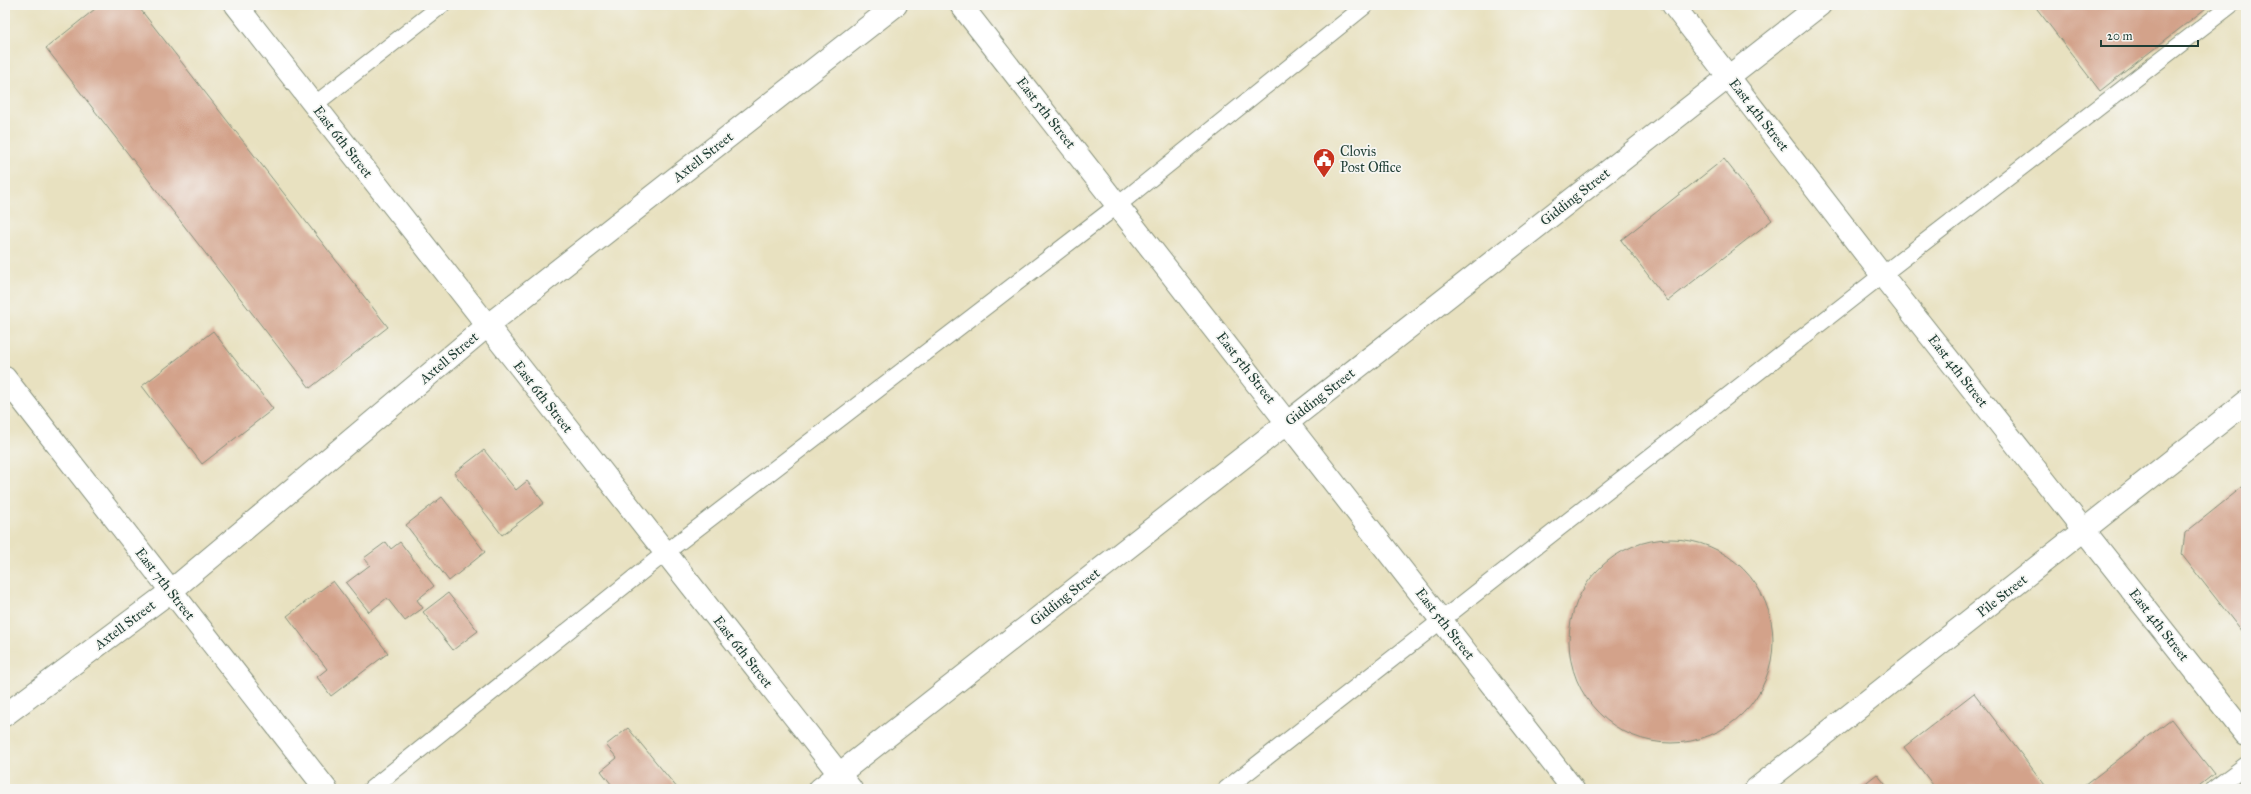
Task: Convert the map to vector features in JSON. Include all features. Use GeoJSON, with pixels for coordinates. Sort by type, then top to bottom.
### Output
{"type":"FeatureCollection","features":[{"type":"Feature","properties":{"kind":"street","name":"East 6th Street"},"geometry":{"type":"LineString","coordinates":[[236,5],[845,782]]}},
{"type":"Feature","properties":{"kind":"street","name":"Axtell Street"},"geometry":{"type":"LineString","coordinates":[[5,714],[171,591],[487,326],[896,5]]}},
{"type":"Feature","properties":{"kind":"street","name":"East 5th Street"},"geometry":{"type":"LineString","coordinates":[[961,5],[1573,789]]}},
{"type":"Feature","properties":{"kind":"street","name":"East 4th Street"},"geometry":{"type":"LineString","coordinates":[[1673,5],[1882,275],[2246,735]]}},
{"type":"Feature","properties":{"kind":"street","name":"Gidding Street"},"geometry":{"type":"LineString","coordinates":[[820,789],[845,782],[1288,422],[1820,5]]}},
{"type":"Feature","properties":{"kind":"street","name":"East 7th Street"},"geometry":{"type":"LineString","coordinates":[[5,378],[326,789]]}},
{"type":"Feature","properties":{"kind":"street","name":"Pile Street"},"geometry":{"type":"LineString","coordinates":[[1756,789],[2246,402]]}},
{"type":"Feature","properties":{"kind":"lane"},"geometry":{"type":"LineString","coordinates":[[314,105],[442,5]]}},
{"type":"Feature","properties":{"kind":"lane"},"geometry":{"type":"LineString","coordinates":[[371,789],[665,553],[1118,205],[1366,5]]}},
{"type":"Feature","properties":{"kind":"lane"},"geometry":{"type":"LineString","coordinates":[[1226,789],[1441,619],[2230,5]]}},
{"type":"Feature","properties":{"kind":"lane"},"geometry":{"type":"LineString","coordinates":[[2214,789],[2246,764]]}},
{"type":"Feature","properties":{"kind":"building"},"geometry":{"type":"Polygon","coordinates":[[[100,5],[137,5],[388,327],[310,388],[46,48],[100,5]]]}},
{"type":"Feature","properties":{"kind":"building"},"geometry":{"type":"Polygon","coordinates":[[[2034,5],[2210,5],[2100,91],[2034,5]]]}},
{"type":"Feature","properties":{"kind":"building"},"geometry":{"type":"Polygon","coordinates":[[[1724,159],[1772,220],[1668,301],[1621,240],[1724,159]]]}},
{"type":"Feature","properties":{"kind":"building"},"geometry":{"type":"Polygon","coordinates":[[[213,331],[273,409],[202,464],[142,386],[213,331]]]}},
{"type":"Feature","properties":{"kind":"building"},"geometry":{"type":"Polygon","coordinates":[[[484,450],[516,490],[527,481],[544,503],[502,535],[454,473],[484,450]]]}},
{"type":"Feature","properties":{"kind":"building"},"geometry":{"type":"Polygon","coordinates":[[[2246,484],[2246,637],[2182,555],[2185,533],[2246,484]]]}},
{"type":"Feature","properties":{"kind":"building"},"geometry":{"type":"Polygon","coordinates":[[[442,497],[485,552],[449,581],[406,525],[442,497]]]}},
{"type":"Feature","properties":{"kind":"building"},"geometry":{"type":"Polygon","coordinates":[[[1661,539],[1681,539],[1691,540],[1710,546],[1736,562],[1750,576],[1766,602],[1772,621],[1772,661],[1766,680],[1750,706],[1736,720],[1710,736],[1701,739],[1681,743],[1661,743],[1651,742],[1632,736],[1606,720],[1592,706],[1576,680],[1573,671],[1569,651],[1569,631],[1570,621],[1576,602],[1592,576],[1606,562],[1632,546],[1641,543],[1661,539]]]}},
{"type":"Feature","properties":{"kind":"building"},"geometry":{"type":"Polygon","coordinates":[[[386,542],[391,549],[400,542],[434,586],[417,600],[423,608],[405,621],[387,598],[369,612],[346,583],[370,565],[364,558],[386,542]]]}},
{"type":"Feature","properties":{"kind":"building"},"geometry":{"type":"Polygon","coordinates":[[[333,581],[388,653],[331,696],[317,677],[327,669],[287,616],[333,581]]]}},
{"type":"Feature","properties":{"kind":"building"},"geometry":{"type":"Polygon","coordinates":[[[448,593],[478,631],[453,650],[423,612],[448,593]]]}},
{"type":"Feature","properties":{"kind":"building"},"geometry":{"type":"Polygon","coordinates":[[[1974,693],[2048,789],[1936,789],[1904,747],[1974,693]]]}},
{"type":"Feature","properties":{"kind":"building"},"geometry":{"type":"Polygon","coordinates":[[[2171,719],[2214,774],[2195,789],[2080,789],[2171,719]]]}},
{"type":"Feature","properties":{"kind":"building"},"geometry":{"type":"Polygon","coordinates":[[[628,728],[678,789],[615,789],[601,771],[617,758],[606,745],[628,728]]]}},
{"type":"Feature","properties":{"kind":"building"},"geometry":{"type":"Polygon","coordinates":[[[1877,774],[1889,789],[1858,789],[1877,774]]]}},
{"type":"Feature","properties":{"kind":"place","name":"Clovis Post Office"},"geometry":{"type":"Point","coordinates":[1324,178]}}]}
